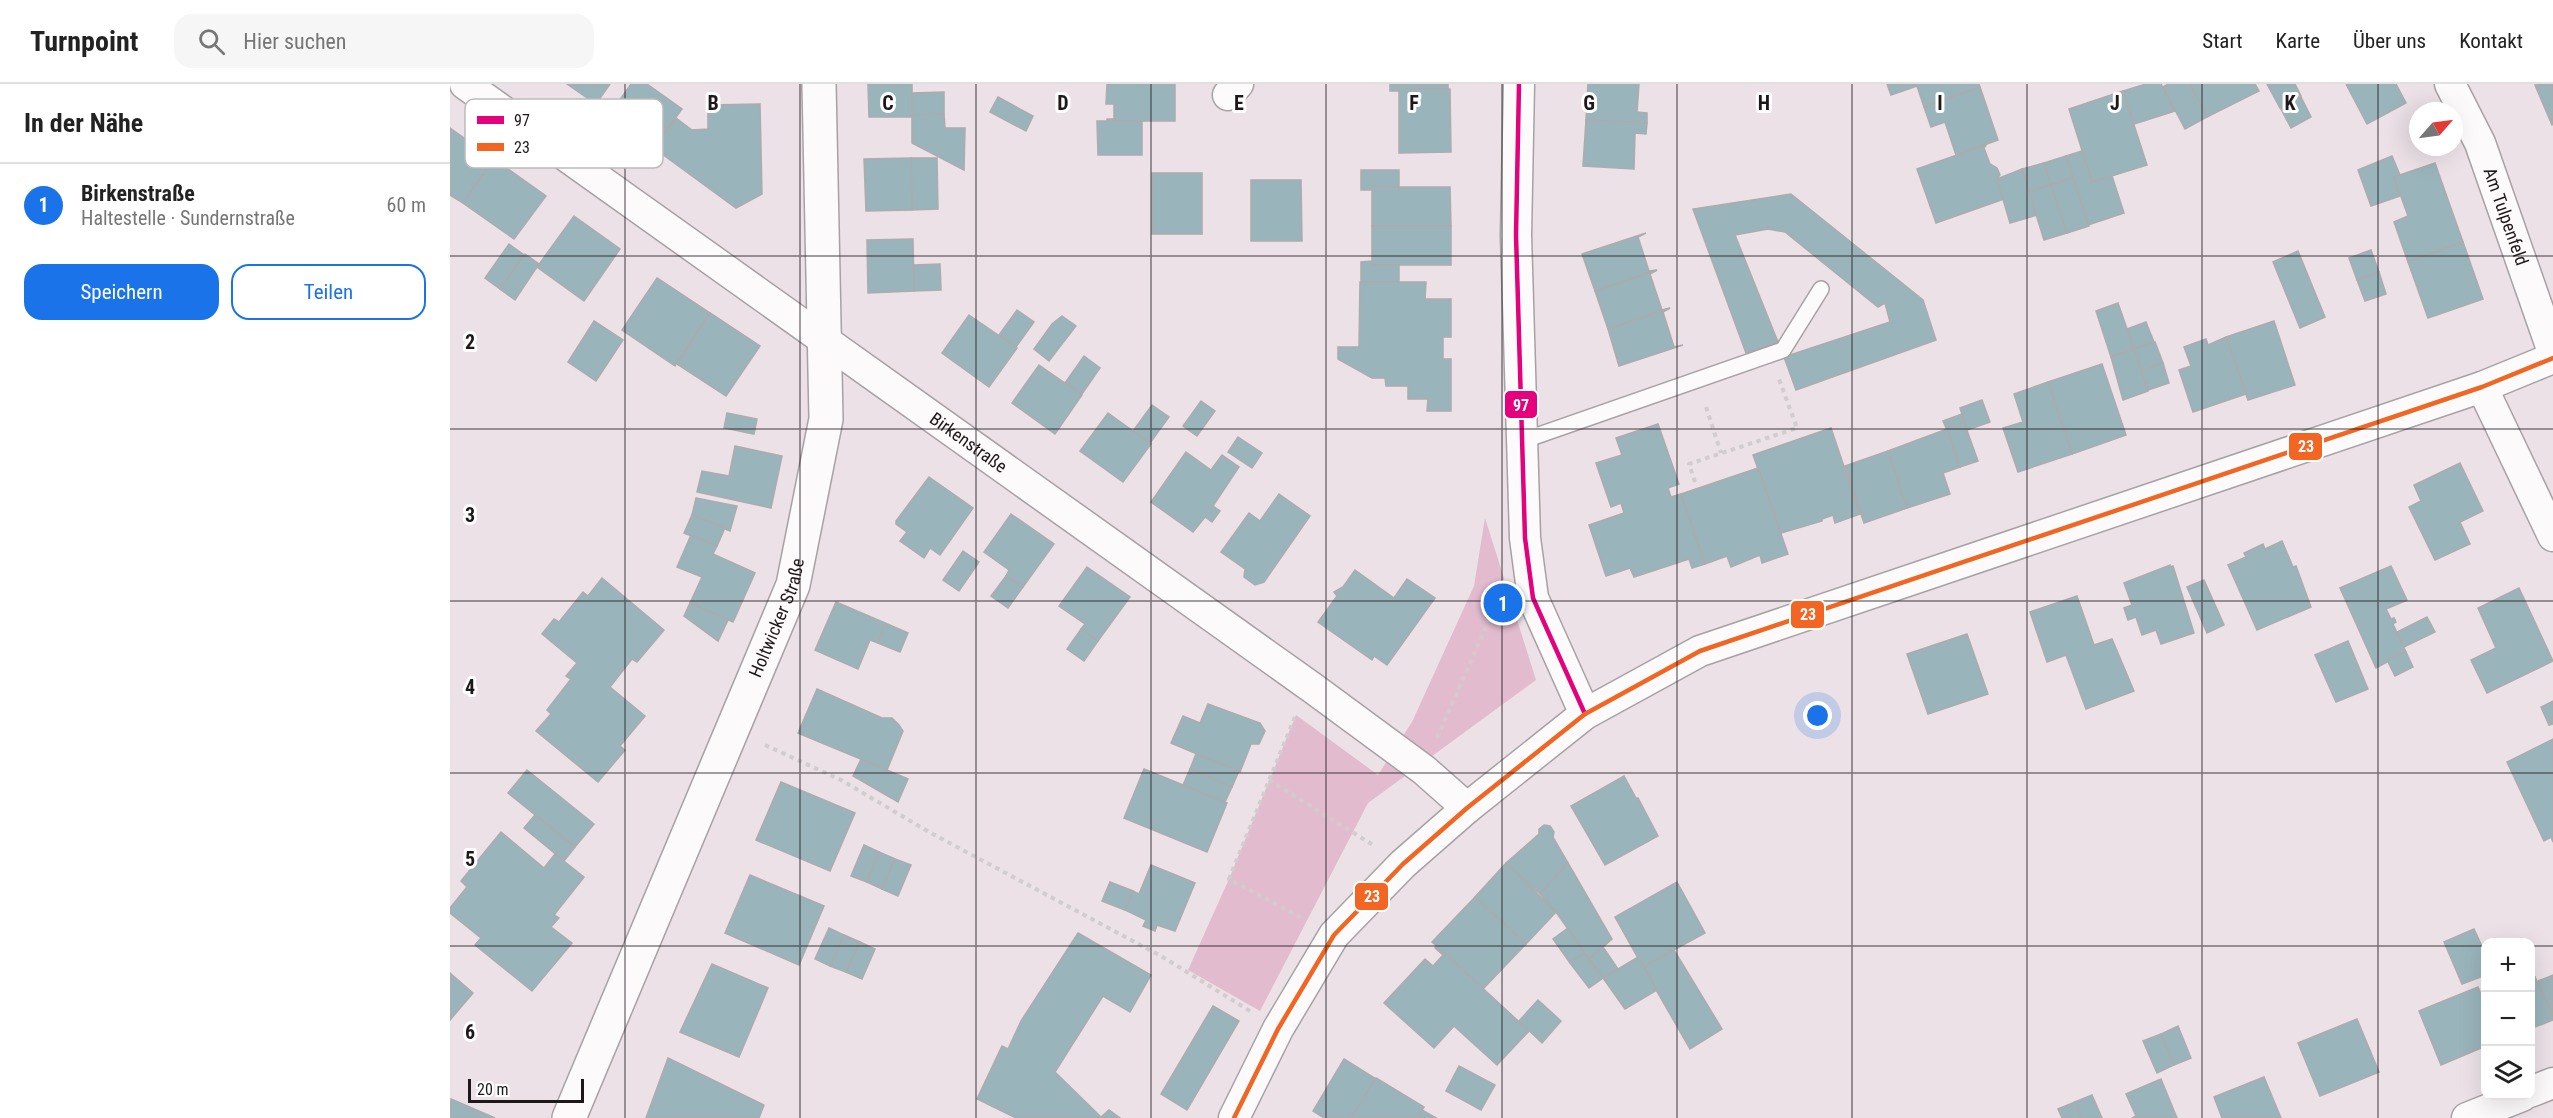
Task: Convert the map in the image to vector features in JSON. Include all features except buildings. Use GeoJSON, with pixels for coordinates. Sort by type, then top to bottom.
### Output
{"type":"FeatureCollection","features":[{"type":"Feature","properties":{"kind":"street","name":"Birkenstraße"},"geometry":{"type":"LineString","coordinates":[[465,84],[486,99]]}},
{"type":"Feature","properties":{"kind":"street","name":"Holtwicker Straße"},"geometry":{"type":"LineString","coordinates":[[569,1118],[793,585],[826,419],[819,84]]}},
{"type":"Feature","properties":{"kind":"street"},"geometry":{"type":"LineString","coordinates":[[1519,84],[1516,235],[1525,538],[1533,598],[1585,714]]}},
{"type":"Feature","properties":{"kind":"street","name":"Am Tulpenfeld"},"geometry":{"type":"LineString","coordinates":[[2450,84],[2480,143],[2553,352]]}},
{"type":"Feature","properties":{"kind":"street","name":"Birkenstraße"},"geometry":{"type":"LineString","coordinates":[[583,168],[1314,689],[1424,770],[1467,808]]}},
{"type":"Feature","properties":{"kind":"street"},"geometry":{"type":"LineString","coordinates":[[1234,1118],[1278,1029],[1334,935],[1403,864],[1467,808],[1585,714],[1700,651],[2482,387],[2553,358]]}},
{"type":"Feature","properties":{"kind":"street"},"geometry":{"type":"LineString","coordinates":[[2482,387],[2553,536]]}},
{"type":"Feature","properties":{"kind":"street"},"geometry":{"type":"LineString","coordinates":[[2535,1090],[2553,1083]]}},
{"type":"Feature","properties":{"kind":"street"},"geometry":{"type":"LineString","coordinates":[[2467,1118],[2510,1100]]}},
{"type":"Feature","properties":{"kind":"lane"},"geometry":{"type":"LineString","coordinates":[[1522,441],[1783,350],[1821,289]]}},
{"type":"Feature","properties":{"kind":"path"},"geometry":{"type":"LineString","coordinates":[[1695,482],[1689,464],[1797,428],[1771,355]]}},
{"type":"Feature","properties":{"kind":"path"},"geometry":{"type":"LineString","coordinates":[[1697,380],[1721,453]]}},
{"type":"Feature","properties":{"kind":"path"},"geometry":{"type":"LineString","coordinates":[[1424,770],[1502,591]]}},
{"type":"Feature","properties":{"kind":"path"},"geometry":{"type":"LineString","coordinates":[[1314,689],[1296,715],[1229,879],[1334,935]]}},
{"type":"Feature","properties":{"kind":"path"},"geometry":{"type":"LineString","coordinates":[[732,730],[841,780],[929,832],[1161,956],[1278,1029]]}},
{"type":"Feature","properties":{"kind":"path"},"geometry":{"type":"LineString","coordinates":[[1269,780],[1403,864]]}},
{"type":"Feature","properties":{"kind":"shaded area"},"geometry":{"type":"Polygon","coordinates":[[[1485,518],[1536,680],[1368,803],[1260,1011],[1188,970],[1229,879],[1296,715],[1378,775],[1412,722],[1474,586],[1485,518]]]}},
{"type":"Feature","properties":{"kind":"transit line","name":"97"},"geometry":{"type":"LineString","coordinates":[[1519,84],[1516,235],[1525,538],[1533,598],[1585,714]]}},
{"type":"Feature","properties":{"kind":"transit line","name":"23"},"geometry":{"type":"LineString","coordinates":[[1234,1118],[1278,1029],[1334,935],[1403,864],[1467,808],[1585,714],[1700,651],[2482,387],[2553,358]]}},
{"type":"Feature","properties":{"kind":"place","name":"Birkenstraße"},"geometry":{"type":"Point","coordinates":[1503,603]}}]}
